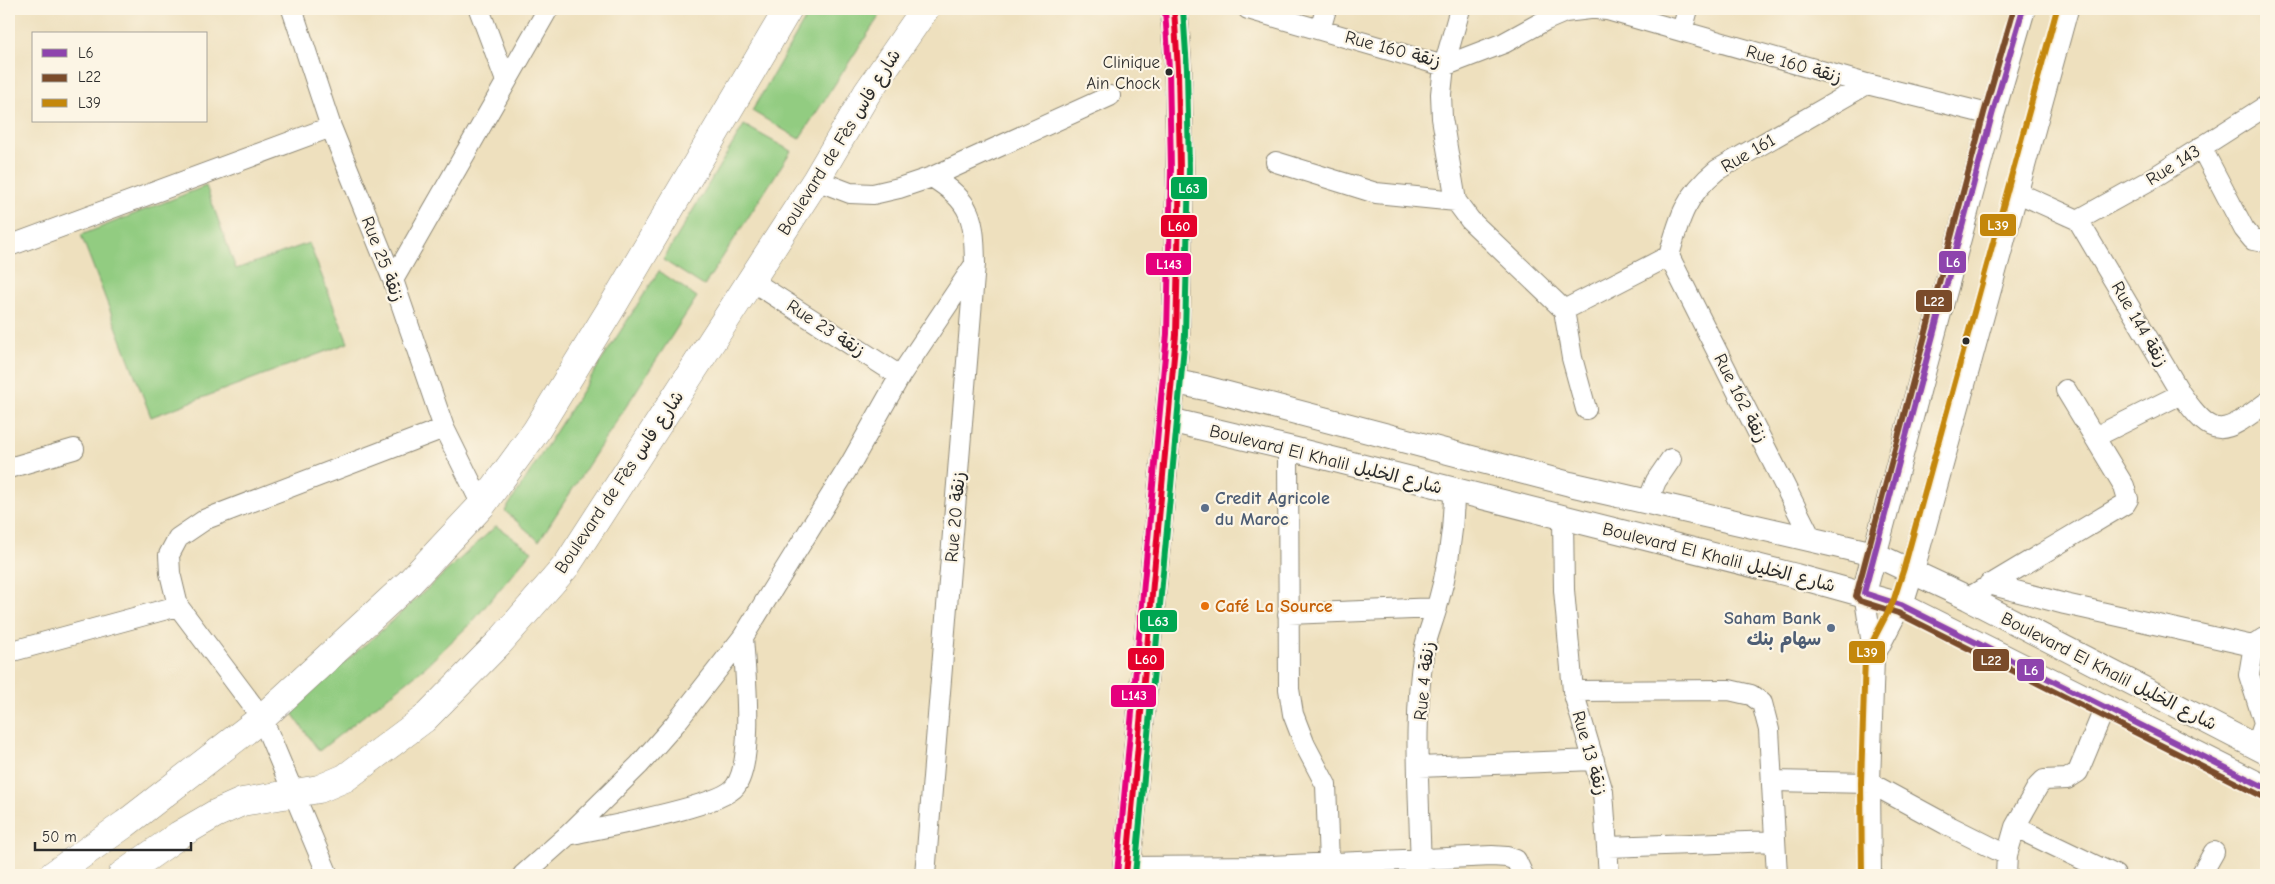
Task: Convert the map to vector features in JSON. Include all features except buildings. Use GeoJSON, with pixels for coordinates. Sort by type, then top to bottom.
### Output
{"type":"FeatureCollection","features":[{"type":"Feature","properties":{"kind":"main road"},"geometry":{"type":"LineString","coordinates":[[53,875],[125,824],[262,718],[410,582],[482,505],[536,431],[612,307],[788,9]]}},
{"type":"Feature","properties":{"kind":"main road","name":"Boulevard de Fès شارع فاس"},"geometry":{"type":"LineString","coordinates":[[122,875],[179,835],[215,814],[242,802],[319,789],[345,778],[424,719],[499,644],[567,565],[752,281],[816,180],[867,93],[925,9]]}},
{"type":"Feature","properties":{"kind":"main road"},"geometry":{"type":"LineString","coordinates":[[1127,871],[1176,335],[1180,169],[1178,68],[1174,9]]}},
{"type":"Feature","properties":{"kind":"street","name":"Rue 25 زنقة"},"geometry":{"type":"LineString","coordinates":[[292,9],[331,126],[393,280],[444,428],[482,505]]}},
{"type":"Feature","properties":{"kind":"street"},"geometry":{"type":"LineString","coordinates":[[479,9],[506,82]]}},
{"type":"Feature","properties":{"kind":"street"},"geometry":{"type":"LineString","coordinates":[[393,280],[548,9]]}},
{"type":"Feature","properties":{"kind":"street","name":"Rue 160 زنقة"},"geometry":{"type":"LineString","coordinates":[[1248,9],[1444,66],[1504,43],[1565,12],[1590,9]]}},
{"type":"Feature","properties":{"kind":"street"},"geometry":{"type":"LineString","coordinates":[[1320,30],[1326,9]]}},
{"type":"Feature","properties":{"kind":"street"},"geometry":{"type":"LineString","coordinates":[[1460,9],[1444,66],[1441,94],[1442,118],[1456,201],[1470,220],[1564,310],[1572,358],[1586,409]]}},
{"type":"Feature","properties":{"kind":"street","name":"Rue 160 زنقة"},"geometry":{"type":"LineString","coordinates":[[1596,9],[1682,31],[1867,84],[1992,115]]}},
{"type":"Feature","properties":{"kind":"street"},"geometry":{"type":"LineString","coordinates":[[1682,31],[1688,9]]}},
{"type":"Feature","properties":{"kind":"street"},"geometry":{"type":"LineString","coordinates":[[1871,875],[1870,782],[1874,657],[1864,593],[1992,115],[2023,9]]}},
{"type":"Feature","properties":{"kind":"street"},"geometry":{"type":"LineString","coordinates":[[1874,657],[1901,605],[1912,570],[2066,9]]}},
{"type":"Feature","properties":{"kind":"street","name":"Rue 161"},"geometry":{"type":"LineString","coordinates":[[1669,256],[1681,214],[1693,193],[1704,181],[1717,170],[1867,84]]}},
{"type":"Feature","properties":{"kind":"street"},"geometry":{"type":"LineString","coordinates":[[816,180],[850,193],[873,194],[899,188],[932,177],[1110,96]]}},
{"type":"Feature","properties":{"kind":"street","name":"Rue 143"},"geometry":{"type":"LineString","coordinates":[[2078,220],[2150,180],[2266,106]]}},
{"type":"Feature","properties":{"kind":"street"},"geometry":{"type":"LineString","coordinates":[[9,246],[331,126]]}},
{"type":"Feature","properties":{"kind":"street"},"geometry":{"type":"LineString","coordinates":[[2200,147],[2244,229],[2253,240],[2266,242]]}},
{"type":"Feature","properties":{"kind":"street"},"geometry":{"type":"LineString","coordinates":[[1276,162],[1376,193],[1456,201]]}},
{"type":"Feature","properties":{"kind":"street","name":"Rue 20 زنقة"},"geometry":{"type":"LineString","coordinates":[[925,875],[975,264],[975,230],[968,211],[953,190],[932,177]]}},
{"type":"Feature","properties":{"kind":"street"},"geometry":{"type":"LineString","coordinates":[[2016,192],[2078,220]]}},
{"type":"Feature","properties":{"kind":"street","name":"Rue 144 زنقة"},"geometry":{"type":"LineString","coordinates":[[2078,220],[2181,394],[2198,419],[2225,429],[2239,424],[2266,403]]}},
{"type":"Feature","properties":{"kind":"street"},"geometry":{"type":"LineString","coordinates":[[1564,310],[1669,256]]}},
{"type":"Feature","properties":{"kind":"street","name":"Rue 162 زنقة"},"geometry":{"type":"LineString","coordinates":[[1669,256],[1812,540]]}},
{"type":"Feature","properties":{"kind":"street"},"geometry":{"type":"LineString","coordinates":[[523,875],[568,835],[640,765],[675,724],[743,637],[852,463],[900,376],[975,264]]}},
{"type":"Feature","properties":{"kind":"street","name":"Rue 23 زنقة"},"geometry":{"type":"LineString","coordinates":[[752,281],[900,376]]}},
{"type":"Feature","properties":{"kind":"street","name":"Boulevard El Khalil شارع الخليل"},"geometry":{"type":"LineString","coordinates":[[1172,381],[1570,484],[1874,554],[1912,570],[1968,598],[2261,750]]}},
{"type":"Feature","properties":{"kind":"street"},"geometry":{"type":"LineString","coordinates":[[1968,598],[2126,504],[2128,499],[2124,486],[2066,390]]}},
{"type":"Feature","properties":{"kind":"street"},"geometry":{"type":"LineString","coordinates":[[2095,437],[2181,394]]}},
{"type":"Feature","properties":{"kind":"street","name":"Boulevard El Khalil شارع الخليل"},"geometry":{"type":"LineString","coordinates":[[1169,420],[1288,448],[1864,593],[1901,605],[2266,788]]}},
{"type":"Feature","properties":{"kind":"street"},"geometry":{"type":"LineString","coordinates":[[328,875],[262,718],[178,606],[170,573],[169,555],[178,538],[206,519],[444,428]]}},
{"type":"Feature","properties":{"kind":"street"},"geometry":{"type":"LineString","coordinates":[[1288,448],[1289,689],[1293,714],[1305,745],[1326,785],[1330,862]]}},
{"type":"Feature","properties":{"kind":"street"},"geometry":{"type":"LineString","coordinates":[[9,468],[74,449]]}},
{"type":"Feature","properties":{"kind":"street"},"geometry":{"type":"LineString","coordinates":[[1648,501],[1656,481],[1671,459]]}},
{"type":"Feature","properties":{"kind":"street","name":"Rue 4 زنقة"},"geometry":{"type":"LineString","coordinates":[[1421,866],[1418,701],[1424,650],[1437,608],[1454,519],[1454,490]]}},
{"type":"Feature","properties":{"kind":"street","name":"Rue 13 زنقة"},"geometry":{"type":"LineString","coordinates":[[1563,518],[1564,590],[1573,691],[1603,792],[1609,875]]}},
{"type":"Feature","properties":{"kind":"street"},"geometry":{"type":"LineString","coordinates":[[1989,584],[2065,604],[2262,644],[2249,674],[2264,724],[2261,750]]}},
{"type":"Feature","properties":{"kind":"street"},"geometry":{"type":"LineString","coordinates":[[9,652],[178,606]]}},
{"type":"Feature","properties":{"kind":"street"},"geometry":{"type":"LineString","coordinates":[[1288,614],[1437,608]]}},
{"type":"Feature","properties":{"kind":"street"},"geometry":{"type":"LineString","coordinates":[[568,835],[701,804],[728,794],[736,786],[742,769],[746,736],[743,637]]}},
{"type":"Feature","properties":{"kind":"street"},"geometry":{"type":"LineString","coordinates":[[1573,691],[1729,690],[1751,695],[1762,703],[1766,712],[1772,780],[1777,875]]}},
{"type":"Feature","properties":{"kind":"street"},"geometry":{"type":"LineString","coordinates":[[2006,875],[2007,855],[2015,827],[2041,782],[2068,779],[2078,772],[2104,707]]}},
{"type":"Feature","properties":{"kind":"street"},"geometry":{"type":"LineString","coordinates":[[1419,767],[1594,760]]}},
{"type":"Feature","properties":{"kind":"street"},"geometry":{"type":"LineString","coordinates":[[1772,780],[1870,782],[1950,827],[2007,855]]}},
{"type":"Feature","properties":{"kind":"street"},"geometry":{"type":"LineString","coordinates":[[2015,827],[2115,875]]}},
{"type":"Feature","properties":{"kind":"street"},"geometry":{"type":"LineString","coordinates":[[1608,847],[1774,841]]}},
{"type":"Feature","properties":{"kind":"street"},"geometry":{"type":"LineString","coordinates":[[2202,875],[2214,852]]}},
{"type":"Feature","properties":{"kind":"street"},"geometry":{"type":"LineString","coordinates":[[1127,871],[1270,870],[1330,862],[1421,866],[1492,856],[1516,860],[1523,875]]}},
{"type":"Feature","properties":{"kind":"green space"},"geometry":{"type":"Polygon","coordinates":[[[811,9],[884,9],[799,139],[752,111],[811,9]]]}},
{"type":"Feature","properties":{"kind":"green space"},"geometry":{"type":"Polygon","coordinates":[[[744,125],[791,151],[704,286],[663,260],[744,125]]]}},
{"type":"Feature","properties":{"kind":"green space"},"geometry":{"type":"Polygon","coordinates":[[[206,186],[236,269],[309,243],[348,343],[151,417],[81,235],[206,186]]]}},
{"type":"Feature","properties":{"kind":"green space"},"geometry":{"type":"Polygon","coordinates":[[[659,271],[697,297],[539,541],[505,511],[659,271]]]}},
{"type":"Feature","properties":{"kind":"green space"},"geometry":{"type":"Polygon","coordinates":[[[496,526],[532,551],[473,621],[423,669],[319,751],[289,709],[380,632],[496,526]]]}},
{"type":"Feature","properties":{"kind":"transit line","name":"L60"},"geometry":{"type":"LineString","coordinates":[[1126,875],[1176,335],[1180,169],[1178,69],[1174,9]]}},
{"type":"Feature","properties":{"kind":"transit line","name":"L63"},"geometry":{"type":"LineString","coordinates":[[1135,875],[1185,335],[1189,169],[1187,69],[1183,9]]}},
{"type":"Feature","properties":{"kind":"transit line","name":"L22"},"geometry":{"type":"LineString","coordinates":[[2014,9],[1984,113],[1856,596],[1860,601],[1898,613],[2262,796]]}},
{"type":"Feature","properties":{"kind":"transit line","name":"L6"},"geometry":{"type":"LineString","coordinates":[[2023,9],[1992,115],[1864,593],[1901,605],[2266,788]]}},
{"type":"Feature","properties":{"kind":"transit line","name":"L39"},"geometry":{"type":"LineString","coordinates":[[1862,875],[1861,783],[1865,656],[1893,602],[1904,568],[2057,9]]}},
{"type":"Feature","properties":{"kind":"transit line","name":"L143"},"geometry":{"type":"LineString","coordinates":[[1117,874],[1167,334],[1171,169],[1169,69],[1165,10]]}},
{"type":"Feature","properties":{"kind":"place","name":"Clinique Ain Chock"},"geometry":{"type":"Point","coordinates":[1169,72]}},
{"type":"Feature","properties":{"kind":"place","name":"Credit Agricole du Maroc"},"geometry":{"type":"Point","coordinates":[1205,508]}},
{"type":"Feature","properties":{"kind":"place","name":"Café La Source"},"geometry":{"type":"Point","coordinates":[1205,606]}},
{"type":"Feature","properties":{"kind":"place","name":"Saham Bank سهام بنك"},"geometry":{"type":"Point","coordinates":[1831,628]}}]}
